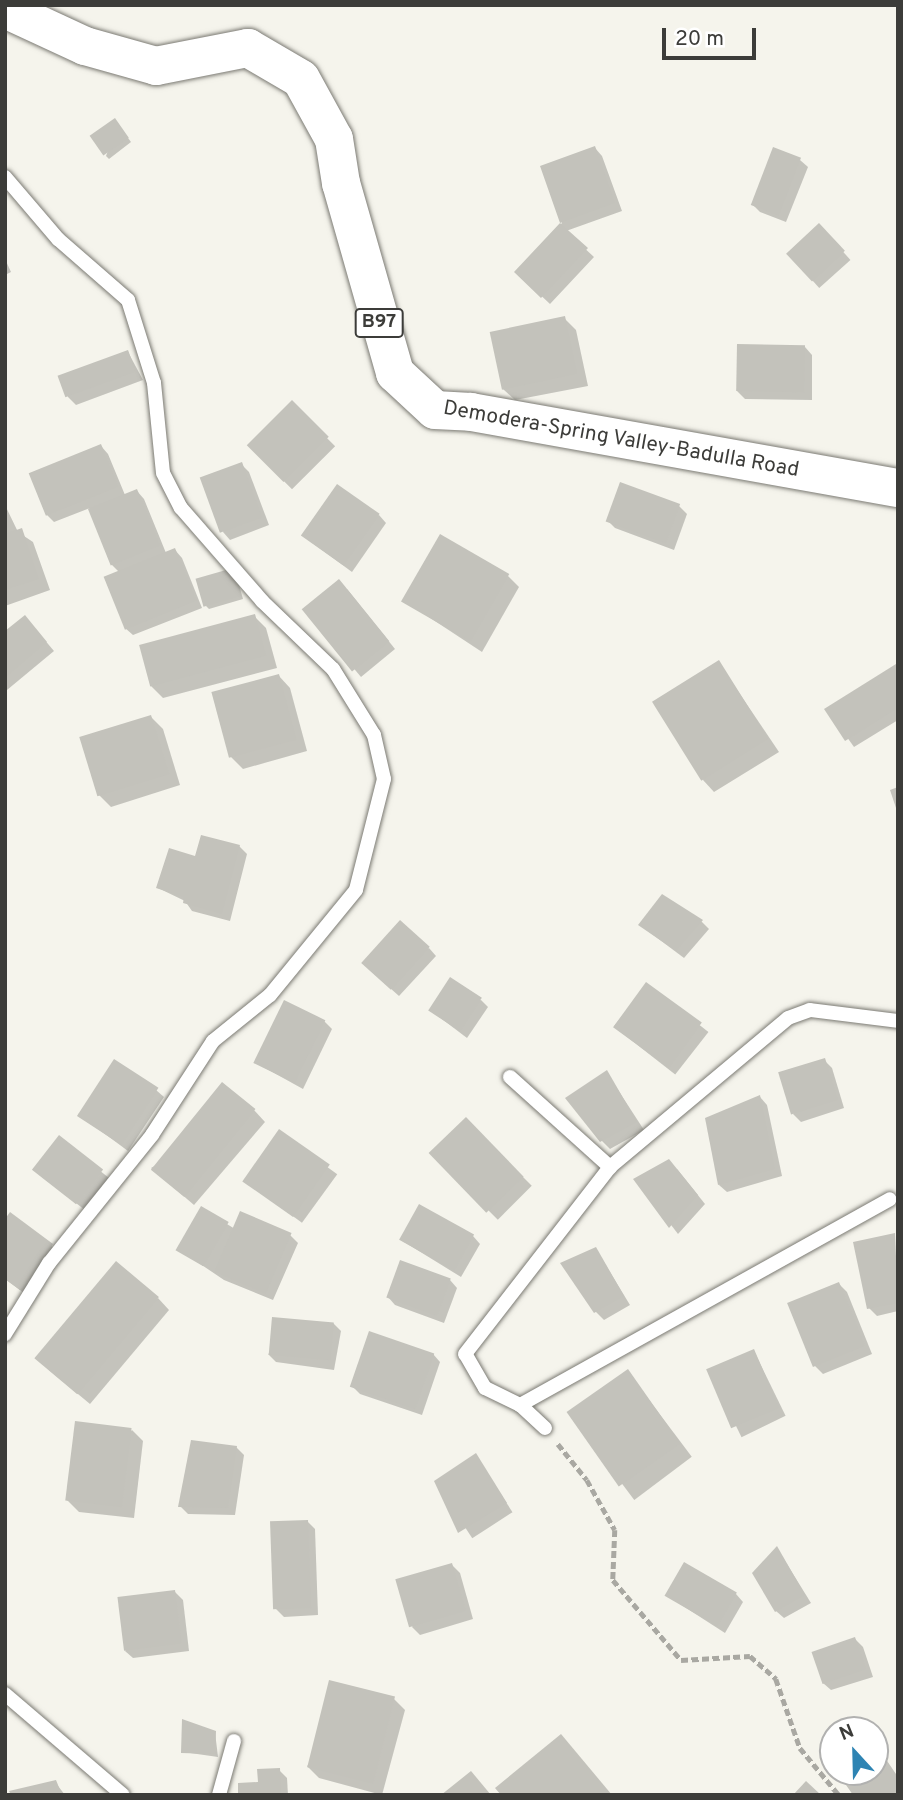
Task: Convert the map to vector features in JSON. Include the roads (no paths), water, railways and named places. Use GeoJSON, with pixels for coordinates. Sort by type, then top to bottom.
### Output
{"type":"FeatureCollection","features":[{"type":"Feature","properties":{"kind":"main road","name":"Demodera-Spring Valley-Badulla Road"},"geometry":{"type":"LineString","coordinates":[[5,9],[85,46],[156,66],[248,48],[302,79],[334,139],[341,183],[396,373],[435,410],[471,412],[898,488]]}},
{"type":"Feature","properties":{"kind":"lane"},"geometry":{"type":"LineString","coordinates":[[5,177],[58,239],[128,300],[154,383],[163,473],[181,509],[262,601],[333,669],[374,735],[384,779],[356,890],[270,995],[213,1041],[152,1135],[49,1263],[5,1334]]}},
{"type":"Feature","properties":{"kind":"lane"},"geometry":{"type":"LineString","coordinates":[[545,1428],[520,1405],[485,1388],[465,1354],[610,1167],[788,1018],[810,1010],[898,1021]]}},
{"type":"Feature","properties":{"kind":"lane"},"geometry":{"type":"LineString","coordinates":[[510,1077],[610,1167]]}},
{"type":"Feature","properties":{"kind":"lane"},"geometry":{"type":"LineString","coordinates":[[520,1405],[890,1199]]}},
{"type":"Feature","properties":{"kind":"lane"},"geometry":{"type":"LineString","coordinates":[[5,1694],[123,1795]]}},
{"type":"Feature","properties":{"kind":"lane"},"geometry":{"type":"LineString","coordinates":[[219,1795],[234,1741]]}}]}
